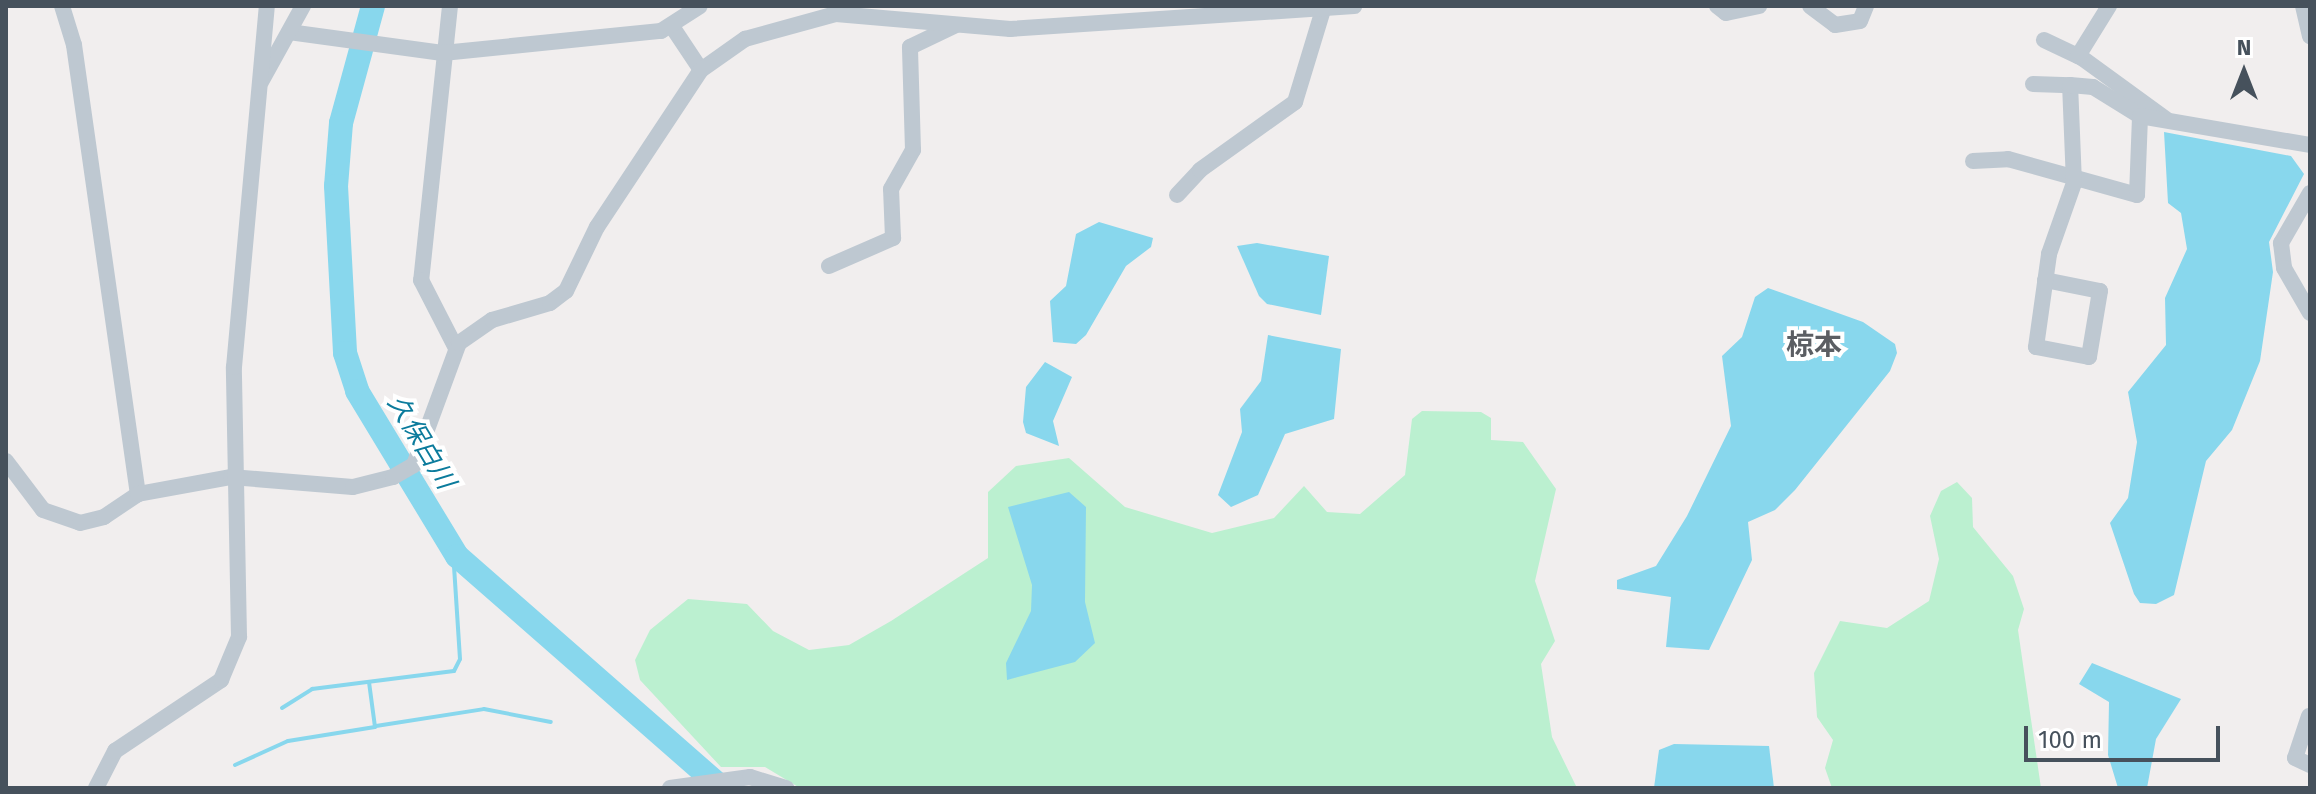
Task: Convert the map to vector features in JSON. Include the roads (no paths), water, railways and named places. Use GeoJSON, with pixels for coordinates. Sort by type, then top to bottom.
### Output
{"type":"FeatureCollection","features":[{"type":"Feature","properties":{"kind":"street"},"geometry":{"type":"LineString","coordinates":[[62,6],[74,45],[138,494]]}},
{"type":"Feature","properties":{"kind":"street"},"geometry":{"type":"LineString","coordinates":[[96,788],[115,751],[209,692],[232,661],[239,608],[231,477],[258,87],[267,6]]}},
{"type":"Feature","properties":{"kind":"street"},"geometry":{"type":"LineString","coordinates":[[258,87],[303,6]]}},
{"type":"Feature","properties":{"kind":"street"},"geometry":{"type":"LineString","coordinates":[[450,6],[421,280],[456,348]]}},
{"type":"Feature","properties":{"kind":"street"},"geometry":{"type":"LineString","coordinates":[[289,32],[443,53],[673,28],[700,6]]}},
{"type":"Feature","properties":{"kind":"street"},"geometry":{"type":"LineString","coordinates":[[6,461],[43,510],[64,521],[104,517],[138,494],[231,477],[353,487],[393,477],[414,465],[456,348],[492,320],[550,303],[566,291],[597,227],[701,70],[745,39],[836,14],[1010,29],[1354,6]]}},
{"type":"Feature","properties":{"kind":"street"},"geometry":{"type":"LineString","coordinates":[[1717,6],[1726,13],[1759,6]]}},
{"type":"Feature","properties":{"kind":"street"},"geometry":{"type":"LineString","coordinates":[[1810,6],[1835,25],[1860,21],[1866,6]]}},
{"type":"Feature","properties":{"kind":"street"},"geometry":{"type":"LineString","coordinates":[[2078,56],[2109,6]]}},
{"type":"Feature","properties":{"kind":"street"},"geometry":{"type":"LineString","coordinates":[[2303,6],[2310,36]]}},
{"type":"Feature","properties":{"kind":"street"},"geometry":{"type":"LineString","coordinates":[[1177,195],[1200,170],[1295,102],[1323,10]]}},
{"type":"Feature","properties":{"kind":"street"},"geometry":{"type":"LineString","coordinates":[[829,266],[893,238],[891,189],[913,150],[910,47],[957,25]]}},
{"type":"Feature","properties":{"kind":"street"},"geometry":{"type":"LineString","coordinates":[[673,28],[701,70]]}},
{"type":"Feature","properties":{"kind":"street"},"geometry":{"type":"LineString","coordinates":[[2044,40],[2078,56],[2168,120]]}},
{"type":"Feature","properties":{"kind":"street"},"geometry":{"type":"LineString","coordinates":[[2033,84],[2093,87],[2140,116],[2310,145]]}},
{"type":"Feature","properties":{"kind":"street"},"geometry":{"type":"LineString","coordinates":[[2045,280],[2059,283],[2073,285],[2100,291],[2089,357],[2036,347],[2045,285],[2047,270],[2049,254],[2074,178],[2070,85]]}},
{"type":"Feature","properties":{"kind":"street"},"geometry":{"type":"LineString","coordinates":[[1973,161],[2008,159],[2137,195],[2140,116]]}},
{"type":"Feature","properties":{"kind":"street"},"geometry":{"type":"LineString","coordinates":[[2310,193],[2281,243],[2284,268],[2310,313]]}},
{"type":"Feature","properties":{"kind":"street"},"geometry":{"type":"LineString","coordinates":[[2309,716],[2295,758],[2310,765]]}},
{"type":"Feature","properties":{"kind":"street"},"geometry":{"type":"LineString","coordinates":[[670,788],[750,777],[786,788]]}},
{"type":"Feature","properties":{"kind":"water"},"geometry":{"type":"Polygon","coordinates":[[[2164,132],[2291,156],[2304,174],[2269,242],[2273,272],[2260,361],[2232,430],[2206,461],[2174,595],[2156,604],[2140,603],[2134,594],[2110,523],[2128,498],[2137,442],[2128,392],[2166,345],[2165,298],[2187,249],[2181,213],[2168,203],[2164,132]]]}},
{"type":"Feature","properties":{"kind":"water"},"geometry":{"type":"Polygon","coordinates":[[[1099,222],[1153,238],[1151,247],[1126,266],[1086,335],[1076,344],[1053,342],[1050,301],[1066,286],[1076,234],[1099,222]]]}},
{"type":"Feature","properties":{"kind":"water"},"geometry":{"type":"Polygon","coordinates":[[[1257,243],[1329,256],[1321,315],[1267,304],[1259,296],[1237,246],[1257,243]]]}},
{"type":"Feature","properties":{"kind":"water"},"geometry":{"type":"Polygon","coordinates":[[[1768,288],[1863,322],[1895,344],[1897,353],[1890,371],[1795,490],[1775,510],[1748,522],[1752,560],[1709,650],[1666,647],[1671,597],[1617,589],[1617,580],[1656,566],[1687,516],[1731,426],[1722,356],[1742,337],[1755,297],[1768,288]]]}},
{"type":"Feature","properties":{"kind":"water"},"geometry":{"type":"Polygon","coordinates":[[[1268,335],[1341,349],[1334,419],[1285,434],[1258,495],[1231,507],[1218,495],[1242,432],[1240,409],[1261,381],[1268,335]]]}},
{"type":"Feature","properties":{"kind":"water"},"geometry":{"type":"Polygon","coordinates":[[[1045,362],[1072,377],[1053,421],[1059,446],[1026,433],[1023,422],[1026,387],[1045,362]]]}},
{"type":"Feature","properties":{"kind":"water"},"geometry":{"type":"Polygon","coordinates":[[[1069,492],[1086,507],[1085,602],[1095,643],[1075,662],[1007,680],[1006,663],[1031,611],[1032,585],[1008,507],[1069,492]]]}},
{"type":"Feature","properties":{"kind":"water"},"geometry":{"type":"Polygon","coordinates":[[[2092,663],[2181,699],[2156,739],[2147,788],[2118,788],[2108,755],[2109,702],[2079,684],[2092,663]]]}},
{"type":"Feature","properties":{"kind":"water"},"geometry":{"type":"Polygon","coordinates":[[[1674,744],[1769,746],[1774,788],[1654,788],[1659,750],[1674,744]]]}},
{"type":"Feature","properties":{"kind":"waterway","name":"久保白川"},"geometry":{"type":"LineString","coordinates":[[373,6],[341,123],[336,186],[345,353],[357,391],[457,556],[722,788]]}},
{"type":"Feature","properties":{"kind":"waterway"},"geometry":{"type":"LineString","coordinates":[[282,708],[312,689],[454,671],[460,659],[453,551]]}},
{"type":"Feature","properties":{"kind":"waterway"},"geometry":{"type":"LineString","coordinates":[[235,765],[288,741],[375,727],[369,682]]}},
{"type":"Feature","properties":{"kind":"waterway"},"geometry":{"type":"LineString","coordinates":[[376,726],[484,709],[551,722]]}},
{"type":"Feature","properties":{"kind":"district","name":"椋本"},"geometry":{"type":"Point","coordinates":[1814,345]}}]}
